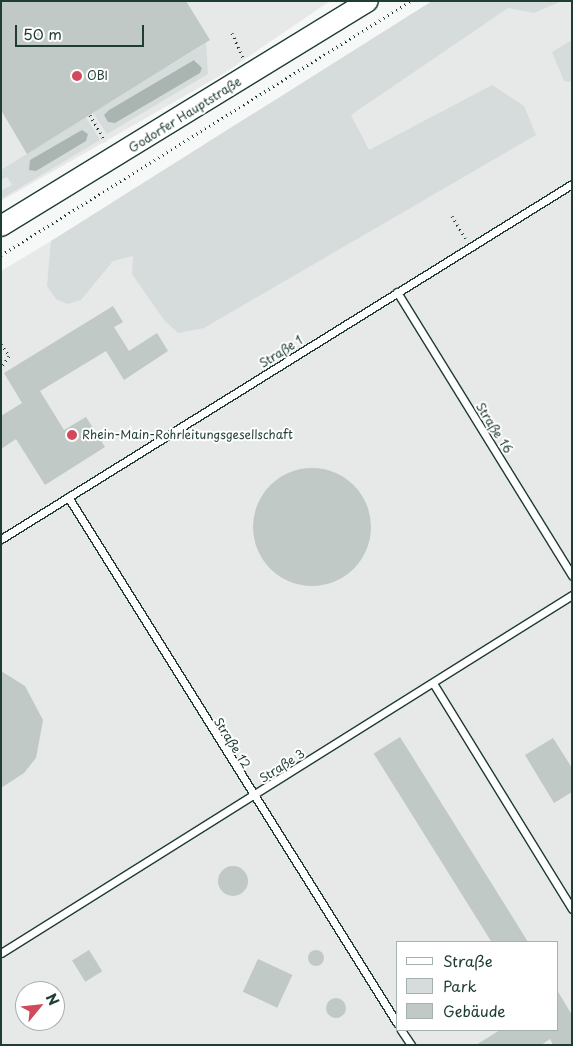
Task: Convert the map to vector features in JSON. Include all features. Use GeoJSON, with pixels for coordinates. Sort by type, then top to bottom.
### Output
{"type":"FeatureCollection","features":[{"type":"Feature","properties":{"kind":"main road","name":"Godorfer Hauptstraße"},"geometry":{"type":"LineString","coordinates":[[1,226],[115,159],[368,1]]}},
{"type":"Feature","properties":{"kind":"lane","name":"Straße 1"},"geometry":{"type":"LineString","coordinates":[[1,539],[572,184]]}},
{"type":"Feature","properties":{"kind":"lane","name":"Straße 16"},"geometry":{"type":"LineString","coordinates":[[397,292],[572,574]]}},
{"type":"Feature","properties":{"kind":"lane","name":"Straße 12"},"geometry":{"type":"LineString","coordinates":[[68,497],[253,798],[396,1021]]}},
{"type":"Feature","properties":{"kind":"lane","name":"Straße 3"},"geometry":{"type":"LineString","coordinates":[[1,953],[253,798],[572,595]]}},
{"type":"Feature","properties":{"kind":"lane"},"geometry":{"type":"LineString","coordinates":[[433,683],[572,908]]}},
{"type":"Feature","properties":{"kind":"lane"},"geometry":{"type":"LineString","coordinates":[[402,1031],[411,1045]]}},
{"type":"Feature","properties":{"kind":"path"},"geometry":{"type":"LineString","coordinates":[[1,255],[411,1]]}},
{"type":"Feature","properties":{"kind":"path"},"geometry":{"type":"LineString","coordinates":[[232,33],[253,73]]}},
{"type":"Feature","properties":{"kind":"path"},"geometry":{"type":"LineString","coordinates":[[90,115],[115,159]]}},
{"type":"Feature","properties":{"kind":"path"},"geometry":{"type":"LineString","coordinates":[[452,216],[470,247]]}},
{"type":"Feature","properties":{"kind":"path"},"geometry":{"type":"LineString","coordinates":[[1,344],[9,356],[1,368]]}},
{"type":"Feature","properties":{"kind":"shaded area"},"geometry":{"type":"Polygon","coordinates":[[[1,1],[330,1],[223,74],[1,201],[1,1]]]}},
{"type":"Feature","properties":{"kind":"shaded area"},"geometry":{"type":"Polygon","coordinates":[[[455,1],[572,1],[572,1045],[1,1045],[1,271],[455,1]]]}},
{"type":"Feature","properties":{"kind":"shaded area"},"geometry":{"type":"Polygon","coordinates":[[[194,60],[202,68],[200,73],[115,123],[108,122],[104,115],[109,110],[194,60]]]}},
{"type":"Feature","properties":{"kind":"shaded area"},"geometry":{"type":"Polygon","coordinates":[[[82,130],[88,134],[86,141],[36,171],[29,170],[30,160],[82,130]]]}},
{"type":"Feature","properties":{"kind":"green space"},"geometry":{"type":"Polygon","coordinates":[[[432,1],[562,1],[534,13],[508,8],[351,115],[369,150],[492,85],[524,106],[536,135],[204,328],[178,333],[164,320],[132,274],[133,256],[113,261],[81,300],[68,304],[56,299],[47,286],[51,241],[432,1]]]}},
{"type":"Feature","properties":{"kind":"green space"},"geometry":{"type":"Polygon","coordinates":[[[572,40],[572,82],[564,81],[552,52],[572,40]]]}},
{"type":"Feature","properties":{"kind":"green space"},"geometry":{"type":"Polygon","coordinates":[[[206,43],[208,74],[107,134],[93,113],[206,43]],[[194,60],[109,110],[108,122],[198,62],[194,60]]]}},
{"type":"Feature","properties":{"kind":"green space"},"geometry":{"type":"Polygon","coordinates":[[[86,117],[100,140],[1,199],[1,191],[12,185],[7,177],[1,180],[1,170],[86,117]]]}},
{"type":"Feature","properties":{"kind":"building","name":"OBI"},"geometry":{"type":"Polygon","coordinates":[[[1,1],[186,1],[210,40],[27,154],[1,110],[1,1]]]}},
{"type":"Feature","properties":{"kind":"building"},"geometry":{"type":"Polygon","coordinates":[[[113,306],[123,322],[114,327],[129,351],[157,333],[168,351],[124,380],[106,351],[40,391],[64,430],[86,417],[105,447],[45,485],[16,439],[1,449],[1,416],[22,403],[4,373],[113,306]]]}},
{"type":"Feature","properties":{"kind":"building"},"geometry":{"type":"Polygon","coordinates":[[[312,468],[334,473],[345,478],[361,494],[366,505],[371,527],[366,549],[361,560],[345,576],[334,581],[312,586],[290,581],[279,576],[263,560],[258,549],[253,527],[258,505],[263,494],[279,478],[290,473],[312,468]]]}},
{"type":"Feature","properties":{"kind":"building"},"geometry":{"type":"Polygon","coordinates":[[[1,671],[25,686],[43,720],[36,758],[24,773],[1,788],[1,671]]]}},
{"type":"Feature","properties":{"kind":"building"},"geometry":{"type":"Polygon","coordinates":[[[400,737],[527,941],[491,941],[374,753],[400,737]]]}},
{"type":"Feature","properties":{"kind":"building"},"geometry":{"type":"Polygon","coordinates":[[[553,738],[572,768],[572,792],[554,803],[525,755],[553,738]]]}},
{"type":"Feature","properties":{"kind":"building"},"geometry":{"type":"Polygon","coordinates":[[[233,866],[244,870],[248,881],[244,892],[233,896],[222,892],[218,881],[222,870],[233,866]]]}},
{"type":"Feature","properties":{"kind":"building"},"geometry":{"type":"Polygon","coordinates":[[[89,950],[102,971],[85,982],[72,961],[89,950]]]}},
{"type":"Feature","properties":{"kind":"building"},"geometry":{"type":"Polygon","coordinates":[[[316,950],[324,958],[316,966],[308,958],[316,950]]]}},
{"type":"Feature","properties":{"kind":"building"},"geometry":{"type":"Polygon","coordinates":[[[258,959],[292,975],[277,1008],[243,992],[258,959]]]}},
{"type":"Feature","properties":{"kind":"building"},"geometry":{"type":"Polygon","coordinates":[[[558,992],[572,1015],[572,1045],[553,1045],[550,1039],[541,1045],[476,1045],[498,1031],[558,1031],[558,992]]]}},
{"type":"Feature","properties":{"kind":"building"},"geometry":{"type":"Polygon","coordinates":[[[332,998],[340,998],[346,1004],[346,1012],[340,1018],[332,1018],[326,1012],[326,1004],[332,998]]]}},
{"type":"Feature","properties":{"kind":"place","name":"OBI"},"geometry":{"type":"Point","coordinates":[77,76]}},
{"type":"Feature","properties":{"kind":"place","name":"Rhein-Main-Rohrleitungsgesellschaft"},"geometry":{"type":"Point","coordinates":[72,435]}}]}
